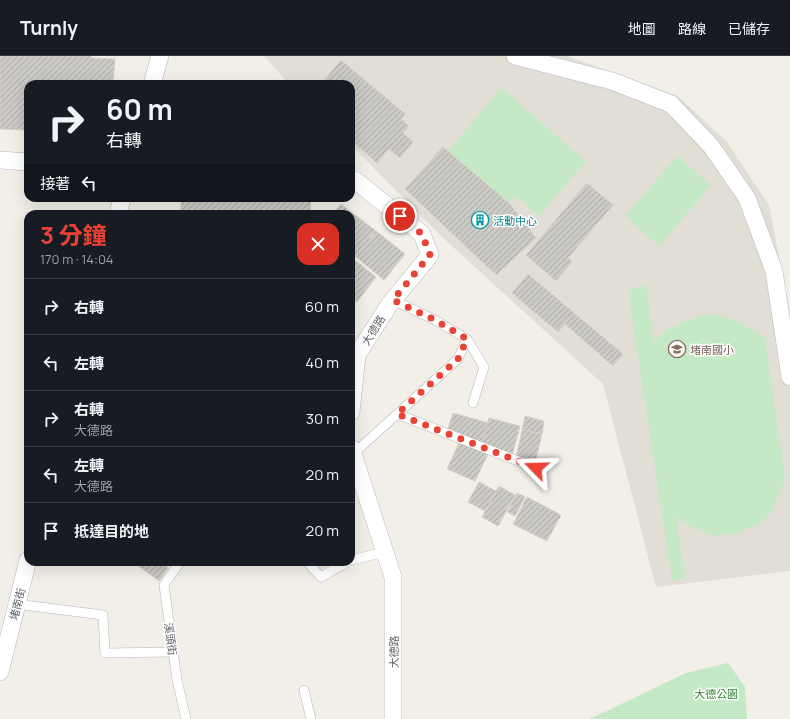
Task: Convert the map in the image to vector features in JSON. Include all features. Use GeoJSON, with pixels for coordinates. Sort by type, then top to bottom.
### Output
{"type":"FeatureCollection","features":[{"type":"Feature","properties":{"kind":"street"},"geometry":{"type":"LineString","coordinates":[[153,80],[160,56]]}},
{"type":"Feature","properties":{"kind":"street"},"geometry":{"type":"LineString","coordinates":[[515,56],[612,81],[671,104],[711,146],[747,198],[774,271],[790,377]]}},
{"type":"Feature","properties":{"kind":"street"},"geometry":{"type":"LineString","coordinates":[[0,160],[24,162]]}},
{"type":"Feature","properties":{"kind":"street","name":"大德路"},"geometry":{"type":"LineString","coordinates":[[355,181],[422,234],[430,255],[393,300],[355,354]]}},
{"type":"Feature","properties":{"kind":"street","name":"大德路"},"geometry":{"type":"LineString","coordinates":[[355,460],[393,577],[393,719]]}},
{"type":"Feature","properties":{"kind":"street","name":"堵南街"},"geometry":{"type":"LineString","coordinates":[[0,672],[26,566]]}},
{"type":"Feature","properties":{"kind":"lane"},"geometry":{"type":"LineString","coordinates":[[393,300],[435,320],[467,339],[484,367],[473,404]]}},
{"type":"Feature","properties":{"kind":"lane"},"geometry":{"type":"LineString","coordinates":[[355,449],[397,414],[458,359],[467,339]]}},
{"type":"Feature","properties":{"kind":"lane"},"geometry":{"type":"LineString","coordinates":[[397,414],[536,468]]}},
{"type":"Feature","properties":{"kind":"lane"},"geometry":{"type":"LineString","coordinates":[[355,559],[385,552]]}},
{"type":"Feature","properties":{"kind":"lane","name":"溪頭街"},"geometry":{"type":"LineString","coordinates":[[177,566],[164,585],[177,680],[186,719]]}},
{"type":"Feature","properties":{"kind":"lane"},"geometry":{"type":"LineString","coordinates":[[311,566],[321,577],[340,566]]}},
{"type":"Feature","properties":{"kind":"lane"},"geometry":{"type":"LineString","coordinates":[[16,604],[103,615],[105,653],[173,652]]}},
{"type":"Feature","properties":{"kind":"lane"},"geometry":{"type":"LineString","coordinates":[[304,690],[311,719]]}},
{"type":"Feature","properties":{"kind":"shaded area","name":"堵南國小"},"geometry":{"type":"Polygon","coordinates":[[[264,56],[567,56],[678,96],[727,142],[769,205],[790,313],[790,571],[656,587],[603,384],[442,237],[355,149],[355,80],[285,80],[264,56]]]}},
{"type":"Feature","properties":{"kind":"green space"},"geometry":{"type":"Polygon","coordinates":[[[501,88],[586,161],[539,216],[516,196],[509,203],[448,151],[501,88]]]}},
{"type":"Feature","properties":{"kind":"green space"},"geometry":{"type":"Polygon","coordinates":[[[677,156],[711,185],[659,246],[625,216],[677,156]]]}},
{"type":"Feature","properties":{"kind":"green space"},"geometry":{"type":"Polygon","coordinates":[[[646,285],[654,342],[662,334],[679,323],[700,315],[710,314],[727,317],[765,338],[785,479],[771,512],[763,521],[738,533],[713,536],[694,528],[676,517],[685,578],[672,581],[628,290],[646,285]]]}},
{"type":"Feature","properties":{"kind":"green space","name":"大德公園"},"geometry":{"type":"Polygon","coordinates":[[[728,663],[745,687],[747,719],[590,719],[686,673],[728,663]]]}},
{"type":"Feature","properties":{"kind":"building"},"geometry":{"type":"Polygon","coordinates":[[[0,56],[91,56],[91,58],[115,59],[113,80],[24,80],[24,130],[0,129],[0,56]]]}},
{"type":"Feature","properties":{"kind":"building"},"geometry":{"type":"Polygon","coordinates":[[[341,60],[405,114],[401,119],[409,126],[403,133],[413,142],[400,158],[389,149],[377,163],[355,144],[355,80],[324,80],[341,60]]]}},
{"type":"Feature","properties":{"kind":"building","name":"活動中心"},"geometry":{"type":"Polygon","coordinates":[[[443,147],[509,203],[536,238],[496,275],[405,189],[443,147]]]}},
{"type":"Feature","properties":{"kind":"building"},"geometry":{"type":"Polygon","coordinates":[[[587,183],[613,205],[568,258],[572,262],[556,281],[526,255],[587,183]]]}},
{"type":"Feature","properties":{"kind":"building"},"geometry":{"type":"Polygon","coordinates":[[[181,202],[311,202],[310,210],[181,210],[181,202]]]}},
{"type":"Feature","properties":{"kind":"building"},"geometry":{"type":"Polygon","coordinates":[[[341,204],[349,210],[336,210],[341,204]]]}},
{"type":"Feature","properties":{"kind":"building"},"geometry":{"type":"Polygon","coordinates":[[[355,215],[376,231],[355,256],[355,215]]]}},
{"type":"Feature","properties":{"kind":"building"},"geometry":{"type":"Polygon","coordinates":[[[376,231],[405,254],[384,280],[356,257],[376,231]]]}},
{"type":"Feature","properties":{"kind":"building"},"geometry":{"type":"Polygon","coordinates":[[[355,260],[376,277],[357,302],[355,300],[355,260]]]}},
{"type":"Feature","properties":{"kind":"building"},"geometry":{"type":"Polygon","coordinates":[[[528,274],[574,313],[558,332],[512,293],[528,274]]]}},
{"type":"Feature","properties":{"kind":"building"},"geometry":{"type":"Polygon","coordinates":[[[574,313],[623,354],[613,366],[565,324],[574,313]]]}},
{"type":"Feature","properties":{"kind":"building"},"geometry":{"type":"Polygon","coordinates":[[[453,413],[488,423],[482,443],[447,432],[453,413]]]}},
{"type":"Feature","properties":{"kind":"building"},"geometry":{"type":"Polygon","coordinates":[[[525,416],[544,421],[542,434],[522,430],[525,416]]]}},
{"type":"Feature","properties":{"kind":"building"},"geometry":{"type":"Polygon","coordinates":[[[489,418],[520,426],[512,456],[481,446],[489,418]]]}},
{"type":"Feature","properties":{"kind":"building"},"geometry":{"type":"Polygon","coordinates":[[[522,430],[542,434],[535,463],[516,458],[522,430]]]}},
{"type":"Feature","properties":{"kind":"building"},"geometry":{"type":"Polygon","coordinates":[[[460,441],[488,454],[475,481],[447,469],[460,441]]]}},
{"type":"Feature","properties":{"kind":"building"},"geometry":{"type":"Polygon","coordinates":[[[479,482],[496,491],[485,511],[468,502],[479,482]]]}},
{"type":"Feature","properties":{"kind":"building"},"geometry":{"type":"Polygon","coordinates":[[[499,486],[515,495],[498,526],[482,517],[499,486]]]}},
{"type":"Feature","properties":{"kind":"building"},"geometry":{"type":"Polygon","coordinates":[[[517,493],[525,497],[515,516],[507,512],[517,493]]]}},
{"type":"Feature","properties":{"kind":"building"},"geometry":{"type":"Polygon","coordinates":[[[527,497],[561,515],[547,541],[513,524],[527,497]]]}},
{"type":"Feature","properties":{"kind":"building"},"geometry":{"type":"Polygon","coordinates":[[[138,566],[165,566],[168,568],[159,581],[138,566]]]}},
{"type":"Feature","properties":{"kind":"place","name":"活動中心"},"geometry":{"type":"Point","coordinates":[480,220]}},
{"type":"Feature","properties":{"kind":"place","name":"堵南國小"},"geometry":{"type":"Point","coordinates":[677,349]}},
{"type":"Feature","properties":{"kind":"route"},"geometry":{"type":"LineString","coordinates":[[400,216],[422,234],[430,255],[393,300],[435,320],[467,339],[458,359],[397,414],[536,468]]}}]}
